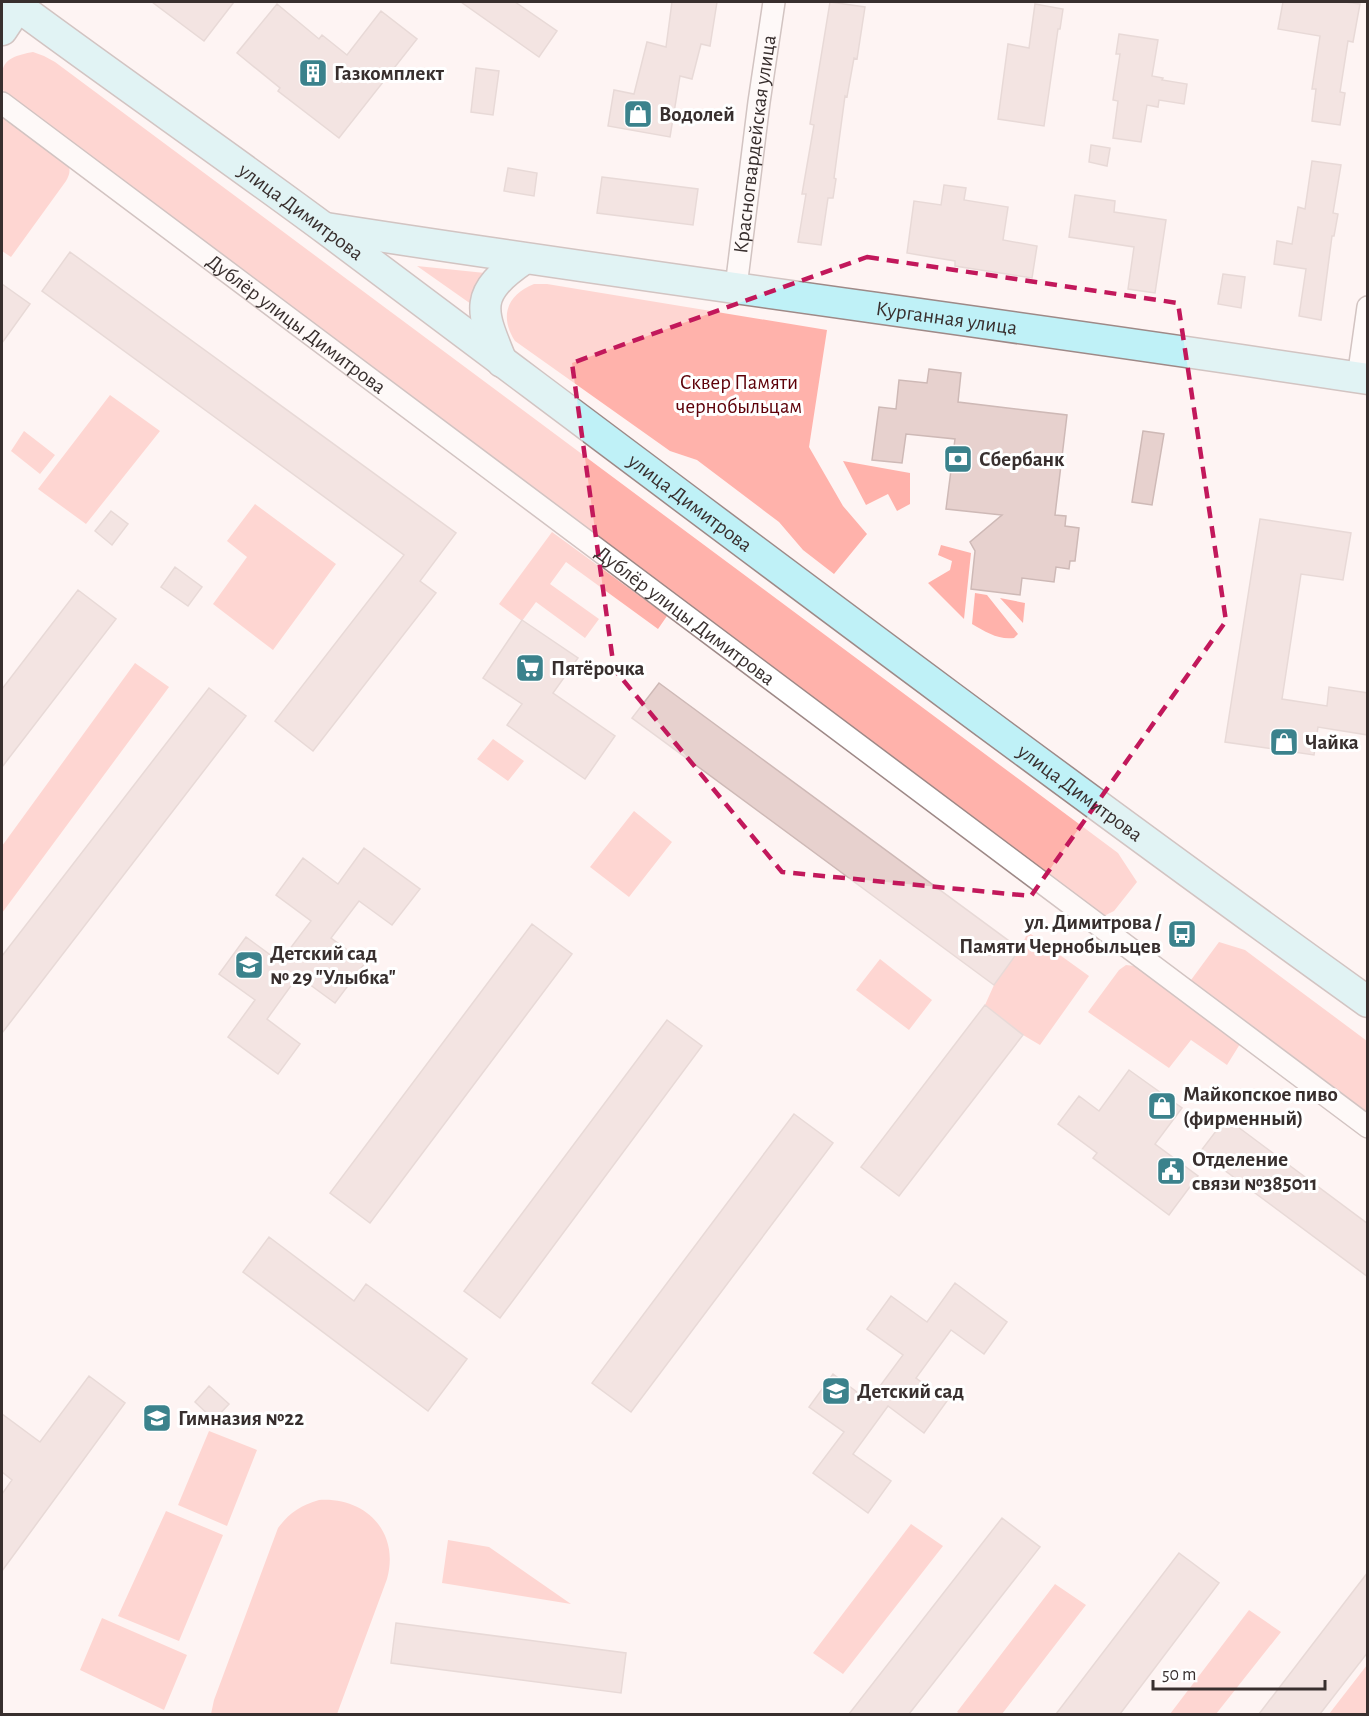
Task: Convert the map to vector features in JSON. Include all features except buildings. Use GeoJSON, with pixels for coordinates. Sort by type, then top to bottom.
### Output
{"type":"FeatureCollection","features":[{"type":"Feature","properties":{"kind":"main road"},"geometry":{"type":"LineString","coordinates":[[2,30],[15,4]]}},
{"type":"Feature","properties":{"kind":"main road","name":"улица Димитрова"},"geometry":{"type":"LineString","coordinates":[[15,4],[324,228],[1226,900],[1368,1002]]}},
{"type":"Feature","properties":{"kind":"main road","name":"Курганная улица"},"geometry":{"type":"LineString","coordinates":[[324,228],[524,259],[1363,378]]}},
{"type":"Feature","properties":{"kind":"main road"},"geometry":{"type":"LineString","coordinates":[[502,362],[489,333],[486,299],[496,281],[524,259]]}},
{"type":"Feature","properties":{"kind":"street","name":"Красногвардейская улица"},"geometry":{"type":"LineString","coordinates":[[736,288],[774,2]]}},
{"type":"Feature","properties":{"kind":"street","name":"Дублёр улицы Димитрова"},"geometry":{"type":"LineString","coordinates":[[2,103],[1368,1127]]}},
{"type":"Feature","properties":{"kind":"street"},"geometry":{"type":"LineString","coordinates":[[1363,378],[1368,307]]}},
{"type":"Feature","properties":{"kind":"highlighted area"},"geometry":{"type":"Polygon","coordinates":[[[867,257],[1178,303],[1226,621],[1031,896],[782,872],[614,669],[572,363],[867,257]]]}},
{"type":"Feature","properties":{"kind":"green space"},"geometry":{"type":"Polygon","coordinates":[[[33,52],[55,62],[1118,853],[1137,882],[1114,911],[1104,916],[6,96],[2,82],[4,66],[16,56],[33,52]]]}},
{"type":"Feature","properties":{"kind":"green space"},"geometry":{"type":"Polygon","coordinates":[[[2,117],[67,162],[69,169],[66,181],[11,257],[2,251],[2,117]]]}},
{"type":"Feature","properties":{"kind":"green space"},"geometry":{"type":"Polygon","coordinates":[[[417,266],[485,273],[471,304],[417,266]]]}},
{"type":"Feature","properties":{"kind":"green space","name":"Сквер Памяти чернобыльцам"},"geometry":{"type":"Polygon","coordinates":[[[534,284],[547,284],[827,330],[809,447],[843,506],[867,534],[834,574],[803,550],[779,522],[697,460],[670,451],[515,341],[507,323],[508,307],[517,294],[534,284]]]}},
{"type":"Feature","properties":{"kind":"green space"},"geometry":{"type":"Polygon","coordinates":[[[110,395],[160,431],[86,524],[38,489],[110,395]]]}},
{"type":"Feature","properties":{"kind":"green space"},"geometry":{"type":"Polygon","coordinates":[[[24,431],[55,455],[40,474],[11,451],[24,431]]]}},
{"type":"Feature","properties":{"kind":"green space"},"geometry":{"type":"Polygon","coordinates":[[[843,461],[910,473],[910,504],[897,511],[888,494],[866,505],[843,461]]]}},
{"type":"Feature","properties":{"kind":"green space"},"geometry":{"type":"Polygon","coordinates":[[[255,504],[336,564],[273,650],[213,604],[247,557],[227,541],[255,504]]]}},
{"type":"Feature","properties":{"kind":"green space"},"geometry":{"type":"Polygon","coordinates":[[[552,532],[667,616],[658,629],[566,562],[550,584],[599,619],[585,638],[536,602],[522,621],[499,604],[552,532]]]}},
{"type":"Feature","properties":{"kind":"green space"},"geometry":{"type":"Polygon","coordinates":[[[941,545],[971,553],[964,619],[928,583],[950,570],[952,561],[938,555],[941,545]]]}},
{"type":"Feature","properties":{"kind":"green space"},"geometry":{"type":"Polygon","coordinates":[[[975,593],[987,595],[1018,634],[1014,638],[997,637],[972,624],[975,593]]]}},
{"type":"Feature","properties":{"kind":"green space"},"geometry":{"type":"Polygon","coordinates":[[[1000,598],[1025,603],[1023,623],[1000,598]]]}},
{"type":"Feature","properties":{"kind":"green space"},"geometry":{"type":"Polygon","coordinates":[[[135,663],[169,687],[2,913],[2,846],[135,663]]]}},
{"type":"Feature","properties":{"kind":"green space"},"geometry":{"type":"Polygon","coordinates":[[[493,739],[524,761],[508,781],[477,759],[493,739]]]}},
{"type":"Feature","properties":{"kind":"green space"},"geometry":{"type":"Polygon","coordinates":[[[634,811],[672,842],[629,897],[590,867],[634,811]]]}},
{"type":"Feature","properties":{"kind":"green space"},"geometry":{"type":"Polygon","coordinates":[[[1028,932],[1089,976],[1040,1045],[1023,1035],[985,1005],[994,985],[1020,949],[1028,932]]]}},
{"type":"Feature","properties":{"kind":"green space"},"geometry":{"type":"Polygon","coordinates":[[[1219,942],[1245,950],[1367,1041],[1367,1112],[1191,980],[1219,942]]]}},
{"type":"Feature","properties":{"kind":"green space"},"geometry":{"type":"Polygon","coordinates":[[[880,959],[932,1000],[909,1030],[856,990],[880,959]]]}},
{"type":"Feature","properties":{"kind":"green space"},"geometry":{"type":"Polygon","coordinates":[[[1126,965],[1135,966],[1240,1044],[1227,1065],[1191,1040],[1169,1068],[1088,1012],[1119,970],[1126,965]]]}},
{"type":"Feature","properties":{"kind":"green space"},"geometry":{"type":"Polygon","coordinates":[[[209,1431],[257,1450],[227,1526],[178,1505],[209,1431]]]}},
{"type":"Feature","properties":{"kind":"green space"},"geometry":{"type":"Polygon","coordinates":[[[319,1500],[351,1504],[365,1511],[384,1533],[390,1562],[387,1579],[337,1714],[211,1714],[214,1700],[278,1528],[296,1510],[319,1500]]]}},
{"type":"Feature","properties":{"kind":"green space"},"geometry":{"type":"Polygon","coordinates":[[[166,1511],[223,1535],[179,1641],[118,1616],[166,1511]]]}},
{"type":"Feature","properties":{"kind":"green space"},"geometry":{"type":"Polygon","coordinates":[[[911,1524],[943,1546],[843,1674],[813,1653],[911,1524]]]}},
{"type":"Feature","properties":{"kind":"green space"},"geometry":{"type":"Polygon","coordinates":[[[448,1540],[489,1547],[571,1604],[442,1583],[448,1540]]]}},
{"type":"Feature","properties":{"kind":"green space"},"geometry":{"type":"Polygon","coordinates":[[[1055,1584],[1086,1605],[1002,1714],[960,1714],[957,1712],[1055,1584]]]}},
{"type":"Feature","properties":{"kind":"green space"},"geometry":{"type":"Polygon","coordinates":[[[1249,1610],[1281,1632],[1216,1714],[1170,1714],[1249,1610]]]}},
{"type":"Feature","properties":{"kind":"green space"},"geometry":{"type":"Polygon","coordinates":[[[102,1618],[187,1655],[164,1710],[80,1670],[102,1618]]]}},
{"type":"Feature","properties":{"kind":"green space"},"geometry":{"type":"Polygon","coordinates":[[[1367,1665],[1367,1714],[1329,1714],[1367,1665]]]}},
{"type":"Feature","properties":{"kind":"place","name":"Газкомплект"},"geometry":{"type":"Point","coordinates":[313,73]}},
{"type":"Feature","properties":{"kind":"place","name":"Водолей"},"geometry":{"type":"Point","coordinates":[638,114]}},
{"type":"Feature","properties":{"kind":"place","name":"Сбербанк"},"geometry":{"type":"Point","coordinates":[958,459]}},
{"type":"Feature","properties":{"kind":"place","name":"Пятёрочка"},"geometry":{"type":"Point","coordinates":[530,668]}},
{"type":"Feature","properties":{"kind":"place","name":"Чайка"},"geometry":{"type":"Point","coordinates":[1284,742]}},
{"type":"Feature","properties":{"kind":"place","name":"ул. Димитрова / Памяти Чернобыльцев"},"geometry":{"type":"Point","coordinates":[1182,934]}},
{"type":"Feature","properties":{"kind":"place","name":"Детский сад № 29 \"Улыбка\""},"geometry":{"type":"Point","coordinates":[249,965]}},
{"type":"Feature","properties":{"kind":"place","name":"Майкопское пиво (фирменный)"},"geometry":{"type":"Point","coordinates":[1162,1106]}},
{"type":"Feature","properties":{"kind":"place","name":"Отделение связи №385011"},"geometry":{"type":"Point","coordinates":[1171,1171]}},
{"type":"Feature","properties":{"kind":"place","name":"Детский сад"},"geometry":{"type":"Point","coordinates":[836,1391]}},
{"type":"Feature","properties":{"kind":"place","name":"Гимназия №22"},"geometry":{"type":"Point","coordinates":[157,1418]}}]}
